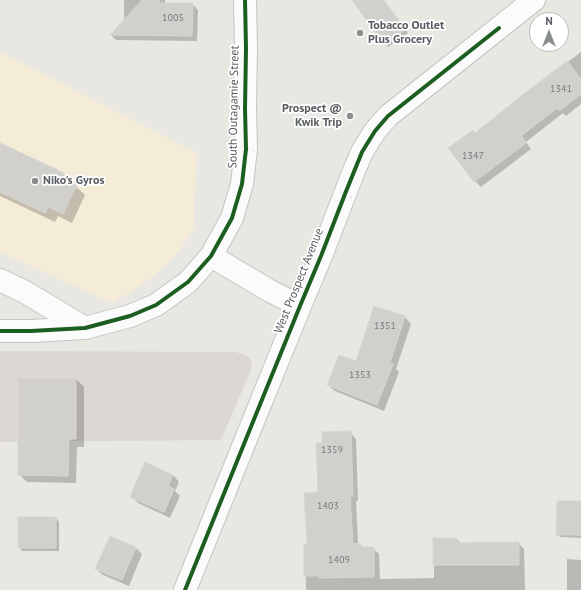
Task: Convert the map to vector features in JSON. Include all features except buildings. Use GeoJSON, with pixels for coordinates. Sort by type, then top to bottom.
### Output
{"type":"FeatureCollection","features":[{"type":"Feature","properties":{"kind":"street","name":"South Outagamie Street"},"geometry":{"type":"LineString","coordinates":[[0,331],[85,328],[130,316],[156,305],[188,282],[211,256],[232,218],[242,184],[246,149],[245,0]]}},
{"type":"Feature","properties":{"kind":"street","name":"West Prospect Avenue"},"geometry":{"type":"LineString","coordinates":[[184,590],[362,152],[375,131],[388,116],[534,0]]}},
{"type":"Feature","properties":{"kind":"street"},"geometry":{"type":"LineString","coordinates":[[211,256],[270,291],[300,306]]}},
{"type":"Feature","properties":{"kind":"street"},"geometry":{"type":"LineString","coordinates":[[0,280],[24,292],[85,328]]}},
{"type":"Feature","properties":{"kind":"shaded area"},"geometry":{"type":"Polygon","coordinates":[[[0,52],[197,153],[194,226],[188,238],[174,257],[157,273],[137,288],[112,303],[0,252],[0,52]]]}},
{"type":"Feature","properties":{"kind":"shaded area"},"geometry":{"type":"Polygon","coordinates":[[[0,351],[235,352],[244,354],[250,358],[252,362],[251,370],[221,440],[0,442],[0,351]]]}},
{"type":"Feature","properties":{"kind":"railway"},"geometry":{"type":"LineString","coordinates":[[0,14],[154,104],[212,133],[581,304]]}},
{"type":"Feature","properties":{"kind":"cycle path"},"geometry":{"type":"LineString","coordinates":[[0,331],[85,328],[130,316],[156,305],[188,282],[211,256],[232,218],[242,184],[246,149],[245,0]]}},
{"type":"Feature","properties":{"kind":"cycle path"},"geometry":{"type":"LineString","coordinates":[[185,590],[362,152],[375,131],[388,116],[499,28]]}},
{"type":"Feature","properties":{"kind":"place","name":"Tobacco Outlet Plus Grocery"},"geometry":{"type":"Point","coordinates":[360,33]}},
{"type":"Feature","properties":{"kind":"place","name":"Prospect @ Kwik Trip"},"geometry":{"type":"Point","coordinates":[350,116]}},
{"type":"Feature","properties":{"kind":"place","name":"Niko's Gyros"},"geometry":{"type":"Point","coordinates":[35,181]}}]}
